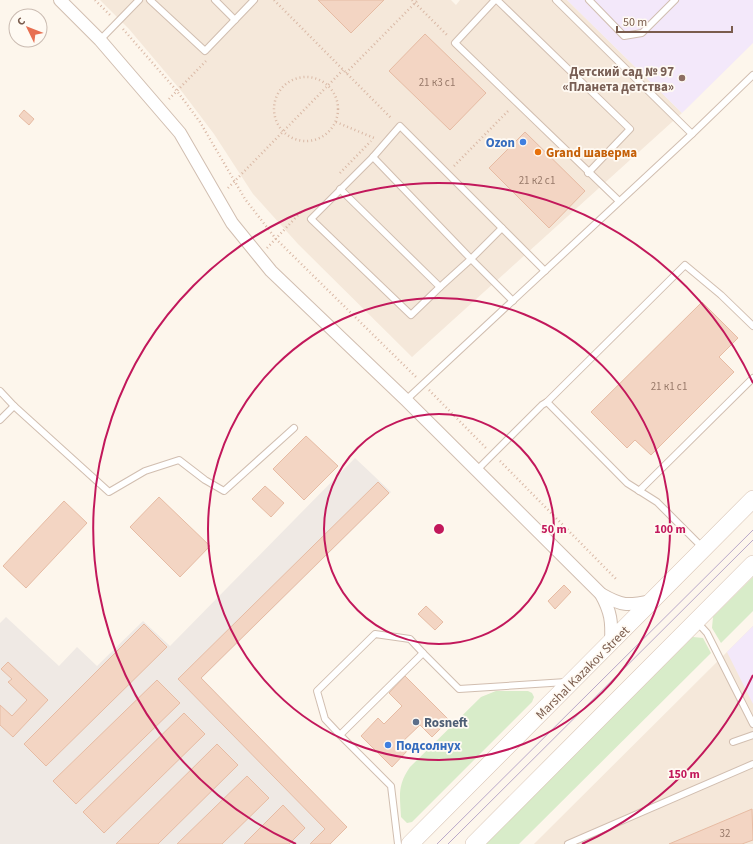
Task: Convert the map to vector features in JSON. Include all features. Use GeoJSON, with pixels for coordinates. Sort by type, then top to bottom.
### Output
{"type":"FeatureCollection","features":[{"type":"Feature","properties":{"kind":"main road","name":"Marshal Kazakov Street"},"geometry":{"type":"LineString","coordinates":[[410,844],[753,499]]}},
{"type":"Feature","properties":{"kind":"main road"},"geometry":{"type":"LineString","coordinates":[[474,844],[753,564]]}},
{"type":"Feature","properties":{"kind":"street"},"geometry":{"type":"LineString","coordinates":[[60,0],[100,40],[180,132],[232,223],[271,271],[406,400],[601,594],[611,616],[611,642]]}},
{"type":"Feature","properties":{"kind":"street"},"geometry":{"type":"LineString","coordinates":[[601,594],[623,604],[634,605],[651,601]]}},
{"type":"Feature","properties":{"kind":"lane"},"geometry":{"type":"LineString","coordinates":[[100,40],[139,0]]}},
{"type":"Feature","properties":{"kind":"lane"},"geometry":{"type":"LineString","coordinates":[[150,0],[205,51],[254,0]]}},
{"type":"Feature","properties":{"kind":"lane"},"geometry":{"type":"LineString","coordinates":[[215,0],[235,20]]}},
{"type":"Feature","properties":{"kind":"lane"},"geometry":{"type":"LineString","coordinates":[[588,173],[630,129],[496,0],[455,43],[588,173],[619,201]]}},
{"type":"Feature","properties":{"kind":"lane"},"geometry":{"type":"LineString","coordinates":[[556,0],[692,134]]}},
{"type":"Feature","properties":{"kind":"lane"},"geometry":{"type":"LineString","coordinates":[[589,0],[624,36],[642,33],[675,0]]}},
{"type":"Feature","properties":{"kind":"lane"},"geometry":{"type":"LineString","coordinates":[[406,400],[424,385],[692,134],[753,74]]}},
{"type":"Feature","properties":{"kind":"lane"},"geometry":{"type":"LineString","coordinates":[[502,228],[472,259],[411,315],[311,219],[373,157],[400,126],[447,173],[502,228],[545,271]]}},
{"type":"Feature","properties":{"kind":"lane"},"geometry":{"type":"LineString","coordinates":[[373,157],[513,301]]}},
{"type":"Feature","properties":{"kind":"lane"},"geometry":{"type":"LineString","coordinates":[[340,189],[440,287]]}},
{"type":"Feature","properties":{"kind":"lane"},"geometry":{"type":"LineString","coordinates":[[477,470],[542,405],[548,402],[685,265],[721,295],[753,326]]}},
{"type":"Feature","properties":{"kind":"lane"},"geometry":{"type":"LineString","coordinates":[[639,491],[753,378]]}},
{"type":"Feature","properties":{"kind":"lane"},"geometry":{"type":"LineString","coordinates":[[0,391],[14,406],[109,492],[145,471],[179,460],[205,480],[224,491],[294,428]]}},
{"type":"Feature","properties":{"kind":"lane"},"geometry":{"type":"LineString","coordinates":[[548,402],[627,483],[657,502],[703,549]]}},
{"type":"Feature","properties":{"kind":"lane"},"geometry":{"type":"LineString","coordinates":[[0,420],[14,406]]}},
{"type":"Feature","properties":{"kind":"lane"},"geometry":{"type":"LineString","coordinates":[[695,621],[707,634],[753,724]]}},
{"type":"Feature","properties":{"kind":"lane"},"geometry":{"type":"LineString","coordinates":[[398,844],[391,786],[325,719],[317,691],[375,634],[410,639],[460,689],[572,682]]}},
{"type":"Feature","properties":{"kind":"lane"},"geometry":{"type":"LineString","coordinates":[[340,734],[423,653]]}},
{"type":"Feature","properties":{"kind":"lane"},"geometry":{"type":"LineString","coordinates":[[733,742],[753,735]]}},
{"type":"Feature","properties":{"kind":"lane"},"geometry":{"type":"LineString","coordinates":[[568,844],[753,764]]}},
{"type":"Feature","properties":{"kind":"path"},"geometry":{"type":"LineString","coordinates":[[95,0],[146,54],[182,97],[217,148],[235,181],[258,217],[276,239],[424,385],[617,580]]}},
{"type":"Feature","properties":{"kind":"path"},"geometry":{"type":"LineString","coordinates":[[274,0],[400,126]]}},
{"type":"Feature","properties":{"kind":"path"},"geometry":{"type":"LineString","coordinates":[[412,0],[455,43]]}},
{"type":"Feature","properties":{"kind":"path"},"geometry":{"type":"LineString","coordinates":[[346,73],[418,0]]}},
{"type":"Feature","properties":{"kind":"path"},"geometry":{"type":"LineString","coordinates":[[225,192],[343,70]]}},
{"type":"Feature","properties":{"kind":"path"},"geometry":{"type":"LineString","coordinates":[[308,76],[319,79],[328,85],[335,93],[338,102],[336,122],[330,131],[322,138],[312,141],[301,141],[291,138],[283,132],[276,122],[273,112],[274,100],[279,90],[287,82],[308,76]]}},
{"type":"Feature","properties":{"kind":"path"},"geometry":{"type":"LineString","coordinates":[[164,94],[168,100]]}},
{"type":"Feature","properties":{"kind":"path"},"geometry":{"type":"LineString","coordinates":[[447,173],[516,103]]}},
{"type":"Feature","properties":{"kind":"path"},"geometry":{"type":"LineString","coordinates":[[336,122],[374,138]]}},
{"type":"Feature","properties":{"kind":"path"},"geometry":{"type":"LineString","coordinates":[[262,242],[272,253]]}},
{"type":"Feature","properties":{"kind":"shaded area"},"geometry":{"type":"Polygon","coordinates":[[[100,0],[451,0],[456,5],[460,0],[567,0],[682,113],[412,357],[298,244],[253,194],[214,134],[183,93],[129,29],[100,0]]]}},
{"type":"Feature","properties":{"kind":"shaded area","name":"Детский сад № 97 «Планета детства»"},"geometry":{"type":"Polygon","coordinates":[[[567,0],[753,0],[753,43],[682,113],[567,0]]]}},
{"type":"Feature","properties":{"kind":"shaded area"},"geometry":{"type":"Polygon","coordinates":[[[355,458],[391,492],[202,678],[347,827],[331,844],[0,844],[0,623],[6,617],[59,666],[77,647],[97,666],[143,621],[170,646],[355,458]]]}},
{"type":"Feature","properties":{"kind":"shaded area"},"geometry":{"type":"Polygon","coordinates":[[[753,626],[753,844],[534,844],[727,652],[753,626]]]}},
{"type":"Feature","properties":{"kind":"shaded area"},"geometry":{"type":"Polygon","coordinates":[[[753,626],[753,704],[727,652],[753,626]]]}},
{"type":"Feature","properties":{"kind":"green space"},"geometry":{"type":"Polygon","coordinates":[[[753,577],[753,611],[721,643],[712,628],[713,617],[753,577]]]}},
{"type":"Feature","properties":{"kind":"green space"},"geometry":{"type":"Polygon","coordinates":[[[693,637],[703,638],[711,653],[519,844],[486,844],[693,637]]]}},
{"type":"Feature","properties":{"kind":"green space"},"geometry":{"type":"Polygon","coordinates":[[[496,691],[528,691],[532,693],[534,697],[532,702],[412,822],[407,823],[401,817],[400,791],[403,780],[410,767],[481,697],[496,691]]]}},
{"type":"Feature","properties":{"kind":"building"},"geometry":{"type":"Polygon","coordinates":[[[318,0],[384,0],[351,33],[318,0]]]}},
{"type":"Feature","properties":{"kind":"building"},"geometry":{"type":"Polygon","coordinates":[[[425,34],[486,93],[450,130],[389,71],[425,34]]]}},
{"type":"Feature","properties":{"kind":"building"},"geometry":{"type":"Polygon","coordinates":[[[24,110],[34,119],[29,125],[19,116],[24,110]]]}},
{"type":"Feature","properties":{"kind":"building"},"geometry":{"type":"Polygon","coordinates":[[[525,132],[585,191],[549,228],[489,168],[525,132]]]}},
{"type":"Feature","properties":{"kind":"building"},"geometry":{"type":"Polygon","coordinates":[[[702,302],[738,338],[719,357],[734,372],[651,455],[635,440],[627,448],[591,412],[702,302]]]}},
{"type":"Feature","properties":{"kind":"building"},"geometry":{"type":"Polygon","coordinates":[[[306,436],[338,466],[304,500],[273,469],[306,436]]]}},
{"type":"Feature","properties":{"kind":"building"},"geometry":{"type":"Polygon","coordinates":[[[378,482],[389,493],[201,678],[347,827],[330,844],[310,844],[325,829],[178,679],[378,482]]]}},
{"type":"Feature","properties":{"kind":"building"},"geometry":{"type":"Polygon","coordinates":[[[265,486],[284,503],[271,517],[252,499],[265,486]]]}},
{"type":"Feature","properties":{"kind":"building"},"geometry":{"type":"Polygon","coordinates":[[[159,497],[210,546],[180,577],[130,527],[159,497]]]}},
{"type":"Feature","properties":{"kind":"building"},"geometry":{"type":"Polygon","coordinates":[[[64,501],[87,523],[26,588],[3,566],[64,501]]]}},
{"type":"Feature","properties":{"kind":"building"},"geometry":{"type":"Polygon","coordinates":[[[564,585],[571,592],[555,609],[548,601],[564,585]]]}},
{"type":"Feature","properties":{"kind":"building"},"geometry":{"type":"Polygon","coordinates":[[[426,606],[443,622],[435,630],[418,614],[426,606]]]}},
{"type":"Feature","properties":{"kind":"building"},"geometry":{"type":"Polygon","coordinates":[[[144,624],[167,647],[46,766],[24,744],[144,624]]]}},
{"type":"Feature","properties":{"kind":"building"},"geometry":{"type":"Polygon","coordinates":[[[8,662],[48,700],[13,737],[0,725],[0,705],[12,716],[27,700],[8,682],[12,679],[1,669],[8,662]]]}},
{"type":"Feature","properties":{"kind":"building","name":"Rosneft"},"geometry":{"type":"Polygon","coordinates":[[[405,676],[449,720],[432,737],[420,725],[401,743],[408,750],[392,767],[361,736],[378,718],[384,724],[402,706],[389,693],[405,676]]]}},
{"type":"Feature","properties":{"kind":"building"},"geometry":{"type":"Polygon","coordinates":[[[157,680],[180,703],[76,804],[53,781],[157,680]]]}},
{"type":"Feature","properties":{"kind":"building"},"geometry":{"type":"Polygon","coordinates":[[[184,713],[205,734],[104,833],[83,812],[184,713]]]}},
{"type":"Feature","properties":{"kind":"building"},"geometry":{"type":"Polygon","coordinates":[[[217,744],[238,765],[158,844],[116,844],[217,744]]]}},
{"type":"Feature","properties":{"kind":"building"},"geometry":{"type":"Polygon","coordinates":[[[247,776],[269,798],[222,844],[177,844],[247,776]]]}},
{"type":"Feature","properties":{"kind":"building"},"geometry":{"type":"Polygon","coordinates":[[[283,805],[305,828],[289,844],[244,844],[283,805]]]}},
{"type":"Feature","properties":{"kind":"building"},"geometry":{"type":"Polygon","coordinates":[[[752,809],[753,840],[742,844],[669,844],[752,809]]]}},
{"type":"Feature","properties":{"kind":"tram line"},"geometry":{"type":"LineString","coordinates":[[437,844],[753,530]]}},
{"type":"Feature","properties":{"kind":"tram line"},"geometry":{"type":"LineString","coordinates":[[448,844],[753,540]]}},
{"type":"Feature","properties":{"kind":"place","name":"Детский сад № 97 «Планета детства»"},"geometry":{"type":"Point","coordinates":[682,78]}},
{"type":"Feature","properties":{"kind":"place","name":"Ozon"},"geometry":{"type":"Point","coordinates":[523,142]}},
{"type":"Feature","properties":{"kind":"place","name":"Grand шаверма"},"geometry":{"type":"Point","coordinates":[538,152]}},
{"type":"Feature","properties":{"kind":"place","name":"Rosneft"},"geometry":{"type":"Point","coordinates":[416,722]}},
{"type":"Feature","properties":{"kind":"place","name":"Подсолнух"},"geometry":{"type":"Point","coordinates":[388,745]}}]}
